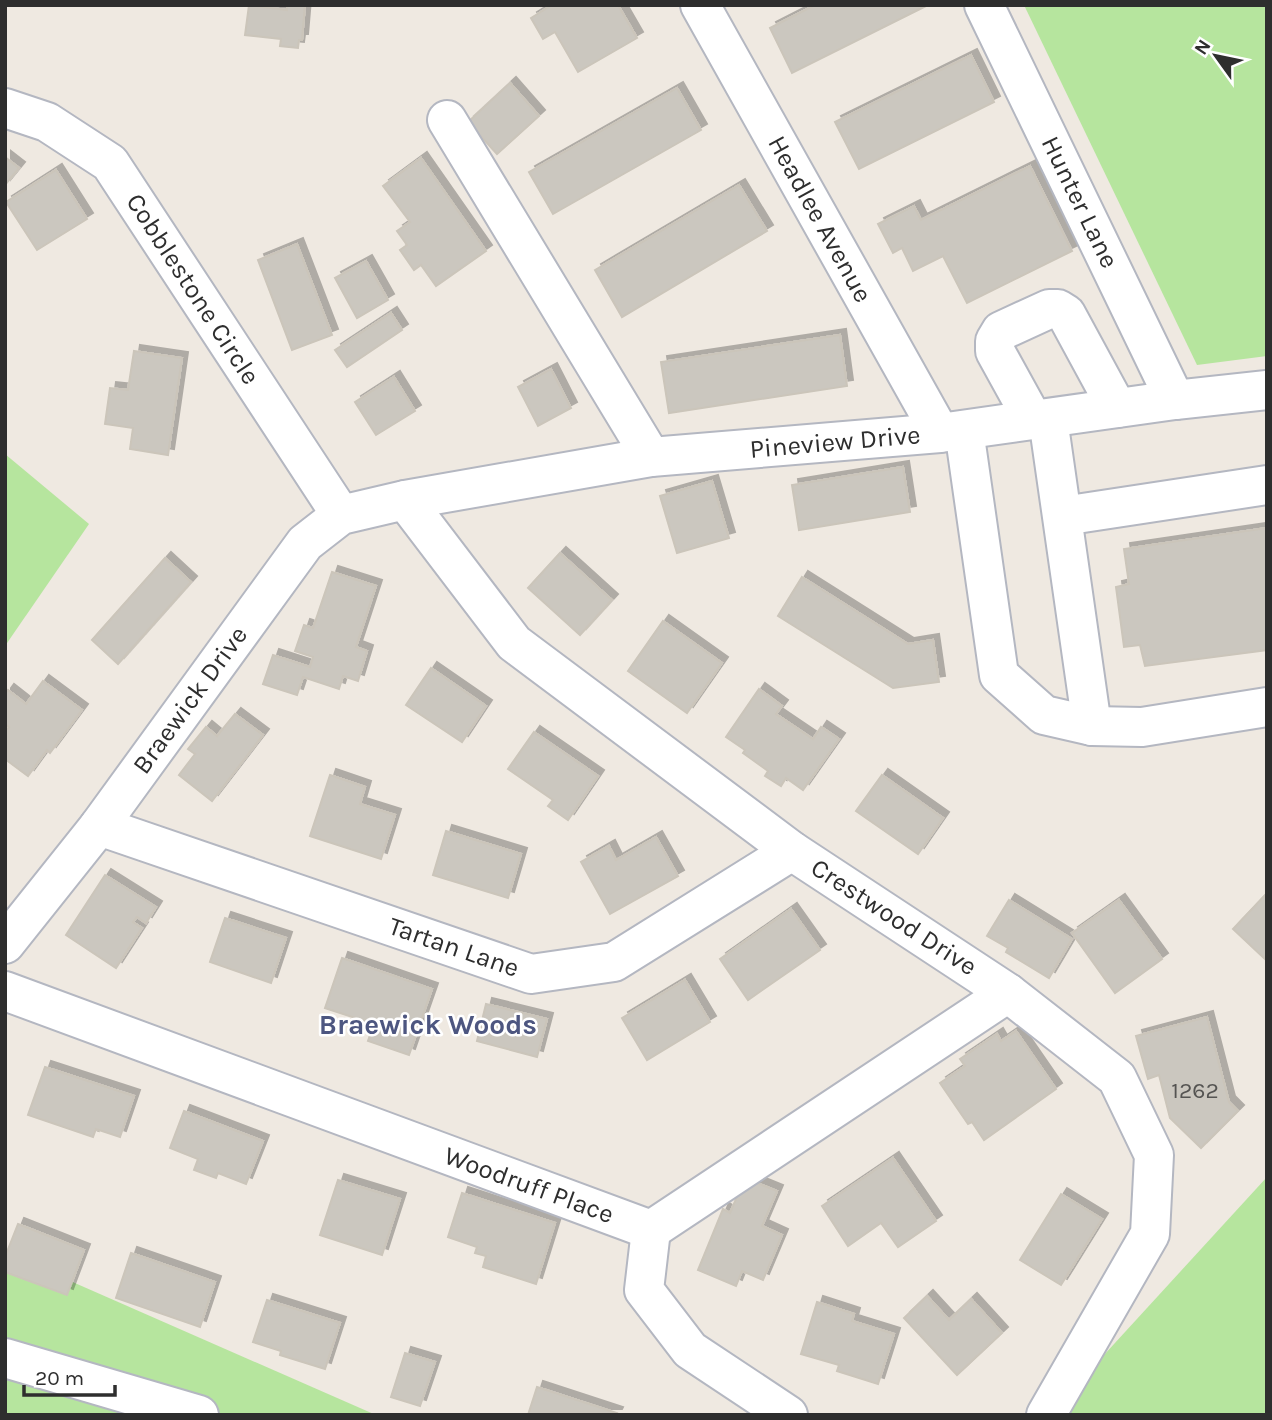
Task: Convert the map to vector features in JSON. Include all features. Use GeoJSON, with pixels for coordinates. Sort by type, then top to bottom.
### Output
{"type":"FeatureCollection","features":[{"type":"Feature","properties":{"kind":"street","name":"Headlee Avenue"},"geometry":{"type":"LineString","coordinates":[[700,5],[952,432]]}},
{"type":"Feature","properties":{"kind":"street","name":"Hunter Lane"},"geometry":{"type":"LineString","coordinates":[[984,5],[1175,400]]}},
{"type":"Feature","properties":{"kind":"street","name":"Cobblestone Circle"},"geometry":{"type":"LineString","coordinates":[[5,108],[47,122],[110,163],[341,515]]}},
{"type":"Feature","properties":{"kind":"street"},"geometry":{"type":"LineString","coordinates":[[447,120],[652,457]]}},
{"type":"Feature","properties":{"kind":"street"},"geometry":{"type":"LineString","coordinates":[[1092,726],[1063,516],[1040,419],[995,351],[995,341],[1000,331],[1049,309],[1058,309],[1066,314],[1117,408]]}},
{"type":"Feature","properties":{"kind":"street","name":"Pineview Drive"},"geometry":{"type":"LineString","coordinates":[[405,500],[652,457],[952,432],[1175,400],[1267,390]]}},
{"type":"Feature","properties":{"kind":"street"},"geometry":{"type":"LineString","coordinates":[[952,432],[999,675],[1044,715],[1092,726],[1143,727],[1267,707]]}},
{"type":"Feature","properties":{"kind":"street"},"geometry":{"type":"LineString","coordinates":[[1063,516],[1267,485]]}},
{"type":"Feature","properties":{"kind":"street","name":"Braewick Drive"},"geometry":{"type":"LineString","coordinates":[[5,944],[99,827],[304,543],[341,515],[405,500]]}},
{"type":"Feature","properties":{"kind":"street","name":"Crestwood Drive"},"geometry":{"type":"LineString","coordinates":[[405,500],[513,643],[792,851],[1008,993],[1117,1078],[1154,1156],[1150,1234],[1046,1415]]}},
{"type":"Feature","properties":{"kind":"street","name":"Tartan Lane"},"geometry":{"type":"LineString","coordinates":[[99,827],[531,974],[614,962],[792,851]]}},
{"type":"Feature","properties":{"kind":"street","name":"Woodruff Place"},"geometry":{"type":"LineString","coordinates":[[5,991],[650,1230]]}},
{"type":"Feature","properties":{"kind":"street"},"geometry":{"type":"LineString","coordinates":[[789,1415],[690,1350],[644,1290],[650,1230],[1008,993]]}},
{"type":"Feature","properties":{"kind":"street"},"geometry":{"type":"LineString","coordinates":[[5,1359],[199,1415]]}},
{"type":"Feature","properties":{"kind":"green space"},"geometry":{"type":"Polygon","coordinates":[[[1024,5],[1267,5],[1267,356],[1197,365],[1024,5]]]}},
{"type":"Feature","properties":{"kind":"green space"},"geometry":{"type":"Polygon","coordinates":[[[5,454],[89,524],[5,646],[5,454]]]}},
{"type":"Feature","properties":{"kind":"green space"},"geometry":{"type":"Polygon","coordinates":[[[1267,1177],[1267,1415],[1049,1415],[1267,1177]]]}},
{"type":"Feature","properties":{"kind":"green space"},"geometry":{"type":"Polygon","coordinates":[[[11,1255],[376,1415],[5,1415],[5,1256],[11,1255]]]}},
{"type":"Feature","properties":{"kind":"building"},"geometry":{"type":"Polygon","coordinates":[[[249,5],[287,10],[287,5],[305,5],[302,40],[299,40],[298,48],[280,46],[281,39],[245,35],[249,5]]]}},
{"type":"Feature","properties":{"kind":"building"},"geometry":{"type":"Polygon","coordinates":[[[552,5],[618,5],[637,38],[578,72],[555,32],[543,39],[531,18],[552,5]]]}},
{"type":"Feature","properties":{"kind":"building"},"geometry":{"type":"Polygon","coordinates":[[[815,5],[928,5],[792,73],[770,28],[815,5]]]}},
{"type":"Feature","properties":{"kind":"building"},"geometry":{"type":"Polygon","coordinates":[[[971,55],[994,102],[859,169],[835,122],[971,55]]]}},
{"type":"Feature","properties":{"kind":"building"},"geometry":{"type":"Polygon","coordinates":[[[510,83],[539,116],[497,154],[468,122],[510,83]]]}},
{"type":"Feature","properties":{"kind":"building"},"geometry":{"type":"Polygon","coordinates":[[[677,88],[701,130],[553,214],[529,172],[677,88]]]}},
{"type":"Feature","properties":{"kind":"building"},"geometry":{"type":"Polygon","coordinates":[[[5,157],[19,168],[5,185],[5,157]]]}},
{"type":"Feature","properties":{"kind":"building"},"geometry":{"type":"Polygon","coordinates":[[[421,158],[486,251],[436,286],[421,265],[414,270],[400,250],[407,245],[397,231],[410,222],[383,186],[421,158]]]}},
{"type":"Feature","properties":{"kind":"building"},"geometry":{"type":"Polygon","coordinates":[[[1030,166],[1072,251],[967,303],[943,256],[913,271],[902,248],[893,253],[878,224],[914,206],[921,220],[1030,166]]]}},
{"type":"Feature","properties":{"kind":"building"},"geometry":{"type":"Polygon","coordinates":[[[56,170],[87,219],[37,250],[6,202],[56,170]]]}},
{"type":"Feature","properties":{"kind":"building"},"geometry":{"type":"Polygon","coordinates":[[[739,185],[767,231],[622,317],[595,270],[739,185]]]}},
{"type":"Feature","properties":{"kind":"building"},"geometry":{"type":"Polygon","coordinates":[[[297,244],[332,335],[292,350],[258,260],[297,244]]]}},
{"type":"Feature","properties":{"kind":"building"},"geometry":{"type":"Polygon","coordinates":[[[366,261],[388,300],[357,318],[335,278],[366,261]]]}},
{"type":"Feature","properties":{"kind":"building"},"geometry":{"type":"Polygon","coordinates":[[[391,313],[402,330],[347,367],[335,350],[391,313]]]}},
{"type":"Feature","properties":{"kind":"building"},"geometry":{"type":"Polygon","coordinates":[[[840,335],[847,386],[669,413],[661,362],[840,335]]]}},
{"type":"Feature","properties":{"kind":"building"},"geometry":{"type":"Polygon","coordinates":[[[134,351],[182,358],[168,455],[130,449],[133,428],[105,424],[110,388],[128,390],[134,351]]]}},
{"type":"Feature","properties":{"kind":"building"},"geometry":{"type":"Polygon","coordinates":[[[551,369],[571,408],[538,426],[518,387],[551,369]]]}},
{"type":"Feature","properties":{"kind":"building"},"geometry":{"type":"Polygon","coordinates":[[[394,377],[415,411],[376,435],[355,402],[394,377]]]}},
{"type":"Feature","properties":{"kind":"building"},"geometry":{"type":"Polygon","coordinates":[[[903,467],[910,512],[799,530],[792,485],[903,467]]]}},
{"type":"Feature","properties":{"kind":"building"},"geometry":{"type":"Polygon","coordinates":[[[712,481],[729,538],[677,553],[660,496],[712,481]]]}},
{"type":"Feature","properties":{"kind":"building"},"geometry":{"type":"Polygon","coordinates":[[[1267,528],[1267,650],[1145,666],[1140,645],[1124,647],[1116,587],[1129,584],[1124,549],[1267,528]]]}},
{"type":"Feature","properties":{"kind":"building"},"geometry":{"type":"Polygon","coordinates":[[[560,553],[612,600],[580,635],[528,588],[560,553]]]}},
{"type":"Feature","properties":{"kind":"building"},"geometry":{"type":"Polygon","coordinates":[[[165,558],[191,582],[118,664],[92,640],[165,558]]]}},
{"type":"Feature","properties":{"kind":"building"},"geometry":{"type":"Polygon","coordinates":[[[332,572],[376,586],[356,647],[367,651],[358,681],[343,676],[339,689],[303,677],[297,695],[263,684],[273,655],[310,667],[313,657],[295,651],[304,625],[313,628],[332,572]]]}},
{"type":"Feature","properties":{"kind":"building"},"geometry":{"type":"Polygon","coordinates":[[[802,577],[908,644],[933,640],[939,682],[893,688],[778,616],[802,577]]]}},
{"type":"Feature","properties":{"kind":"building"},"geometry":{"type":"Polygon","coordinates":[[[663,621],[722,663],[687,713],[628,671],[663,621]]]}},
{"type":"Feature","properties":{"kind":"building"},"geometry":{"type":"Polygon","coordinates":[[[431,668],[486,706],[462,742],[406,705],[431,668]]]}},
{"type":"Feature","properties":{"kind":"building"},"geometry":{"type":"Polygon","coordinates":[[[43,681],[82,710],[50,753],[47,750],[28,776],[5,759],[5,731],[9,727],[5,724],[5,694],[8,690],[26,704],[43,681]]]}},
{"type":"Feature","properties":{"kind":"building"},"geometry":{"type":"Polygon","coordinates":[[[759,689],[782,706],[776,714],[813,739],[821,727],[839,739],[803,790],[786,778],[781,786],[765,776],[768,771],[726,737],[759,689]]]}},
{"type":"Feature","properties":{"kind":"building"},"geometry":{"type":"Polygon","coordinates":[[[235,714],[263,735],[212,801],[179,775],[195,754],[188,749],[206,727],[217,736],[235,714]]]}},
{"type":"Feature","properties":{"kind":"building"},"geometry":{"type":"Polygon","coordinates":[[[534,732],[598,776],[568,820],[548,806],[553,800],[508,769],[534,732]]]}},
{"type":"Feature","properties":{"kind":"building"},"geometry":{"type":"Polygon","coordinates":[[[330,775],[365,787],[360,804],[395,815],[381,859],[310,836],[330,775]]]}},
{"type":"Feature","properties":{"kind":"building"},"geometry":{"type":"Polygon","coordinates":[[[882,775],[943,818],[918,854],[856,811],[882,775]]]}},
{"type":"Feature","properties":{"kind":"building"},"geometry":{"type":"Polygon","coordinates":[[[446,831],[521,854],[508,898],[433,875],[446,831]]]}},
{"type":"Feature","properties":{"kind":"building"},"geometry":{"type":"Polygon","coordinates":[[[656,837],[678,876],[610,914],[581,862],[609,846],[616,860],[656,837]]]}},
{"type":"Feature","properties":{"kind":"building"},"geometry":{"type":"Polygon","coordinates":[[[105,875],[156,907],[146,923],[137,917],[133,922],[142,928],[116,968],[66,935],[105,875]]]}},
{"type":"Feature","properties":{"kind":"building"},"geometry":{"type":"Polygon","coordinates":[[[1267,893],[1267,961],[1233,929],[1267,893]]]}},
{"type":"Feature","properties":{"kind":"building"},"geometry":{"type":"Polygon","coordinates":[[[1009,900],[1072,939],[1049,978],[1006,952],[1008,948],[987,936],[1009,900]]]}},
{"type":"Feature","properties":{"kind":"building"},"geometry":{"type":"Polygon","coordinates":[[[1119,900],[1162,959],[1115,993],[1072,933],[1119,900]]]}},
{"type":"Feature","properties":{"kind":"building"},"geometry":{"type":"Polygon","coordinates":[[[791,909],[820,950],[748,1000],[720,959],[791,909]]]}},
{"type":"Feature","properties":{"kind":"building"},"geometry":{"type":"Polygon","coordinates":[[[225,918],[286,938],[271,983],[210,962],[225,918]]]}},
{"type":"Feature","properties":{"kind":"building"},"geometry":{"type":"Polygon","coordinates":[[[342,958],[432,989],[409,1055],[368,1041],[374,1024],[325,1008],[342,958]]]}},
{"type":"Feature","properties":{"kind":"building"},"geometry":{"type":"Polygon","coordinates":[[[685,980],[710,1022],[647,1060],[622,1018],[685,980]]]}},
{"type":"Feature","properties":{"kind":"building"},"geometry":{"type":"Polygon","coordinates":[[[486,1004],[547,1019],[537,1057],[477,1041],[486,1004]]]}},
{"type":"Feature","properties":{"kind":"building"},"geometry":{"type":"Polygon","coordinates":[[[1207,1017],[1229,1102],[1238,1111],[1201,1148],[1170,1118],[1159,1075],[1148,1079],[1136,1036],[1207,1017]]]}},
{"type":"Feature","properties":{"kind":"building"},"geometry":{"type":"Polygon","coordinates":[[[1016,1031],[1056,1089],[984,1140],[972,1122],[968,1124],[940,1083],[965,1066],[960,1059],[997,1034],[1001,1041],[1016,1031]]]}},
{"type":"Feature","properties":{"kind":"building"},"geometry":{"type":"Polygon","coordinates":[[[45,1067],[134,1096],[120,1137],[96,1129],[93,1137],[28,1115],[45,1067]]]}},
{"type":"Feature","properties":{"kind":"building"},"geometry":{"type":"Polygon","coordinates":[[[184,1111],[263,1141],[246,1184],[218,1173],[216,1178],[194,1170],[198,1159],[170,1148],[184,1111]]]}},
{"type":"Feature","properties":{"kind":"building"},"geometry":{"type":"Polygon","coordinates":[[[893,1158],[936,1221],[898,1247],[881,1223],[848,1246],[822,1206],[893,1158]]]}},
{"type":"Feature","properties":{"kind":"building"},"geometry":{"type":"Polygon","coordinates":[[[745,1178],[777,1191],[762,1226],[782,1235],[763,1280],[742,1271],[736,1286],[698,1270],[723,1209],[730,1213],[745,1178]]]}},
{"type":"Feature","properties":{"kind":"building"},"geometry":{"type":"Polygon","coordinates":[[[338,1180],[400,1199],[382,1255],[320,1235],[338,1180]]]}},
{"type":"Feature","properties":{"kind":"building"},"geometry":{"type":"Polygon","coordinates":[[[462,1193],[555,1223],[536,1284],[483,1267],[486,1256],[475,1253],[477,1247],[448,1237],[462,1193]]]}},
{"type":"Feature","properties":{"kind":"building"},"geometry":{"type":"Polygon","coordinates":[[[1061,1194],[1102,1219],[1061,1285],[1020,1260],[1061,1194]]]}},
{"type":"Feature","properties":{"kind":"building"},"geometry":{"type":"Polygon","coordinates":[[[18,1224],[84,1250],[67,1295],[5,1272],[5,1257],[18,1224]]]}},
{"type":"Feature","properties":{"kind":"building"},"geometry":{"type":"Polygon","coordinates":[[[131,1253],[215,1282],[200,1327],[116,1298],[131,1253]]]}},
{"type":"Feature","properties":{"kind":"building"},"geometry":{"type":"Polygon","coordinates":[[[927,1296],[949,1320],[971,1299],[1002,1333],[957,1375],[904,1318],[927,1296]]]}},
{"type":"Feature","properties":{"kind":"building"},"geometry":{"type":"Polygon","coordinates":[[[267,1300],[340,1323],[325,1369],[280,1355],[281,1351],[253,1342],[267,1300]]]}},
{"type":"Feature","properties":{"kind":"building"},"geometry":{"type":"Polygon","coordinates":[[[817,1302],[854,1314],[852,1321],[894,1334],[878,1384],[837,1371],[839,1365],[801,1354],[817,1302]]]}},
{"type":"Feature","properties":{"kind":"building"},"geometry":{"type":"Polygon","coordinates":[[[405,1353],[435,1362],[420,1406],[391,1397],[405,1353]]]}},
{"type":"Feature","properties":{"kind":"building"},"geometry":{"type":"Polygon","coordinates":[[[537,1387],[617,1413],[528,1415],[537,1387]]]}},
{"type":"Feature","properties":{"kind":"district","name":"Braewick Woods"},"geometry":{"type":"Point","coordinates":[428,1024]}}]}
